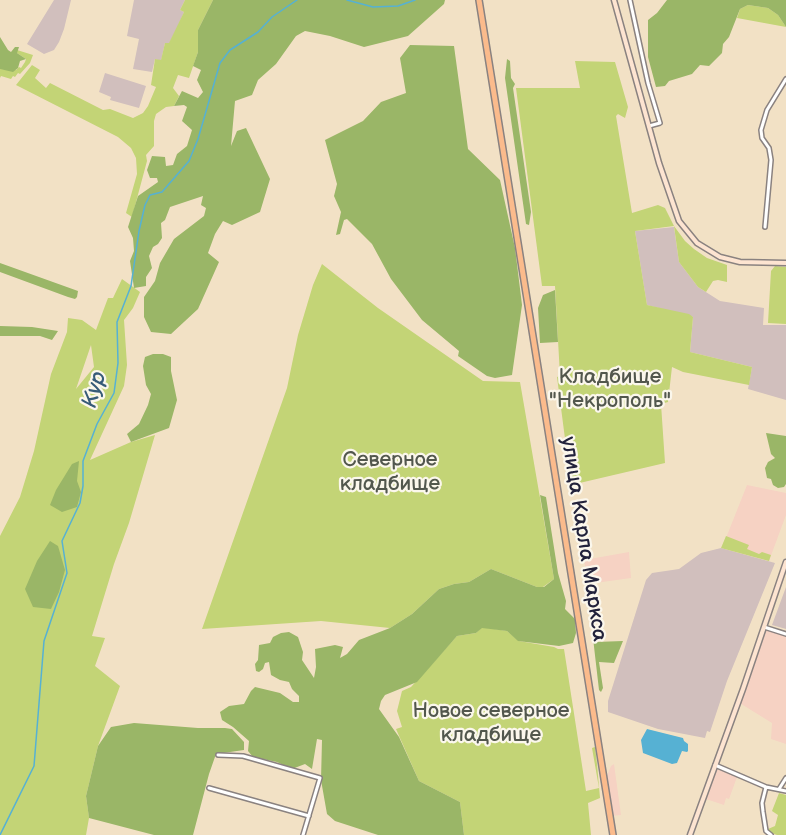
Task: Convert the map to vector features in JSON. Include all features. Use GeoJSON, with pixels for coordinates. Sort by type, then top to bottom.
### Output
{"type":"FeatureCollection","features":[{"type":"Feature","properties":{"kind":"main road","name":"улица Карла Маркса"},"geometry":{"type":"LineString","coordinates":[[479,0],[613,835]]}},
{"type":"Feature","properties":{"kind":"main road"},"geometry":{"type":"LineString","coordinates":[[614,0],[672,206],[679,221],[690,237],[705,249],[730,260],[786,263]]}},
{"type":"Feature","properties":{"kind":"main road"},"geometry":{"type":"LineString","coordinates":[[690,835],[786,562]]}},
{"type":"Feature","properties":{"kind":"street"},"geometry":{"type":"LineString","coordinates":[[630,0],[648,83],[660,123],[649,126]]}},
{"type":"Feature","properties":{"kind":"street"},"geometry":{"type":"LineString","coordinates":[[765,226],[771,160],[769,148],[762,138],[762,122],[786,79]]}},
{"type":"Feature","properties":{"kind":"street"},"geometry":{"type":"LineString","coordinates":[[781,578],[786,580]]}},
{"type":"Feature","properties":{"kind":"street"},"geometry":{"type":"LineString","coordinates":[[764,627],[786,634]]}},
{"type":"Feature","properties":{"kind":"street"},"geometry":{"type":"LineString","coordinates":[[218,755],[243,756],[320,778],[303,835]]}},
{"type":"Feature","properties":{"kind":"street"},"geometry":{"type":"LineString","coordinates":[[715,765],[766,787],[786,791]]}},
{"type":"Feature","properties":{"kind":"street"},"geometry":{"type":"LineString","coordinates":[[779,789],[786,778]]}},
{"type":"Feature","properties":{"kind":"street"},"geometry":{"type":"LineString","coordinates":[[766,787],[762,803],[766,831],[771,835]]}},
{"type":"Feature","properties":{"kind":"street"},"geometry":{"type":"LineString","coordinates":[[209,788],[309,816]]}},
{"type":"Feature","properties":{"kind":"shaded area"},"geometry":{"type":"Polygon","coordinates":[[[54,0],[71,0],[59,42],[54,50],[44,54],[27,44],[54,0]]]}},
{"type":"Feature","properties":{"kind":"shaded area"},"geometry":{"type":"Polygon","coordinates":[[[134,0],[185,0],[180,10],[184,12],[178,26],[169,44],[165,43],[161,61],[155,59],[152,72],[133,69],[139,39],[127,36],[134,0]]]}},
{"type":"Feature","properties":{"kind":"shaded area"},"geometry":{"type":"Polygon","coordinates":[[[105,73],[146,86],[139,108],[110,100],[111,97],[99,92],[105,73]]]}},
{"type":"Feature","properties":{"kind":"shaded area"},"geometry":{"type":"Polygon","coordinates":[[[674,227],[679,262],[698,287],[720,301],[764,308],[763,325],[786,325],[786,400],[748,389],[752,367],[690,352],[693,317],[647,305],[635,231],[674,227]]]}},
{"type":"Feature","properties":{"kind":"shaded area"},"geometry":{"type":"Polygon","coordinates":[[[747,485],[786,493],[786,515],[769,561],[722,548],[747,485]]]}},
{"type":"Feature","properties":{"kind":"shaded area"},"geometry":{"type":"Polygon","coordinates":[[[721,548],[775,563],[727,681],[710,732],[707,731],[705,738],[658,729],[608,712],[608,701],[646,580],[652,573],[679,569],[701,553],[721,548]]]}},
{"type":"Feature","properties":{"kind":"shaded area"},"geometry":{"type":"Polygon","coordinates":[[[629,552],[631,578],[588,584],[584,560],[629,552]]]}},
{"type":"Feature","properties":{"kind":"shaded area"},"geometry":{"type":"Polygon","coordinates":[[[786,587],[786,629],[772,625],[786,587]]]}},
{"type":"Feature","properties":{"kind":"shaded area"},"geometry":{"type":"Polygon","coordinates":[[[766,631],[786,635],[786,744],[771,739],[772,723],[738,702],[752,661],[766,631]]]}},
{"type":"Feature","properties":{"kind":"shaded area"},"geometry":{"type":"Polygon","coordinates":[[[614,764],[621,815],[611,816],[606,778],[614,764]]]}},
{"type":"Feature","properties":{"kind":"shaded area"},"geometry":{"type":"Polygon","coordinates":[[[717,769],[737,777],[729,799],[726,798],[724,805],[706,799],[717,769]]]}},
{"type":"Feature","properties":{"kind":"green space"},"geometry":{"type":"Polygon","coordinates":[[[185,0],[213,0],[198,30],[198,52],[189,78],[178,75],[173,88],[179,96],[174,106],[166,107],[156,114],[154,146],[146,155],[147,161],[132,217],[126,213],[137,174],[136,158],[131,148],[118,137],[16,85],[32,65],[40,70],[35,78],[46,88],[50,83],[103,110],[110,109],[133,118],[143,113],[156,87],[151,85],[155,59],[161,60],[165,43],[169,43],[184,12],[180,10],[185,0]]]}},
{"type":"Feature","properties":{"kind":"green space"},"geometry":{"type":"Polygon","coordinates":[[[213,0],[445,0],[444,4],[408,36],[364,47],[305,31],[296,36],[276,64],[258,80],[252,95],[235,101],[231,146],[237,131],[246,128],[270,179],[260,212],[232,225],[223,221],[208,253],[219,262],[198,309],[171,334],[151,332],[144,317],[144,297],[155,281],[160,263],[174,239],[204,216],[206,208],[201,205],[203,196],[170,207],[165,220],[161,223],[162,238],[153,247],[149,256],[152,268],[146,277],[146,286],[134,288],[130,261],[134,251],[133,238],[128,227],[138,196],[158,182],[157,178],[150,178],[147,170],[152,156],[165,157],[166,166],[173,165],[177,154],[187,146],[192,130],[182,121],[187,107],[174,106],[182,91],[198,98],[203,92],[197,80],[201,70],[193,66],[198,52],[198,30],[213,0]]]}},
{"type":"Feature","properties":{"kind":"green space"},"geometry":{"type":"Polygon","coordinates":[[[667,0],[786,0],[786,27],[778,15],[768,8],[748,5],[740,9],[729,37],[723,44],[722,53],[709,66],[700,65],[692,74],[669,81],[665,86],[656,87],[648,57],[648,20],[667,0]]]}},
{"type":"Feature","properties":{"kind":"green space"},"geometry":{"type":"Polygon","coordinates":[[[748,5],[768,8],[778,15],[786,27],[737,18],[740,9],[748,5]]]}},
{"type":"Feature","properties":{"kind":"green space"},"geometry":{"type":"Polygon","coordinates":[[[0,37],[8,50],[11,52],[15,47],[19,47],[17,53],[26,59],[20,61],[18,68],[13,72],[0,69],[0,37]]]}},
{"type":"Feature","properties":{"kind":"green space"},"geometry":{"type":"Polygon","coordinates":[[[410,45],[454,46],[468,149],[500,180],[515,248],[522,305],[512,375],[495,378],[487,376],[458,356],[459,351],[422,320],[391,279],[372,244],[347,219],[344,220],[340,234],[336,235],[341,212],[334,196],[337,184],[325,140],[363,121],[381,102],[406,93],[400,58],[410,45]]]}},
{"type":"Feature","properties":{"kind":"green space"},"geometry":{"type":"Polygon","coordinates":[[[17,50],[33,55],[30,63],[20,74],[18,73],[11,79],[1,76],[0,78],[0,69],[16,70],[21,68],[25,62],[26,59],[17,53],[17,50]]]}},
{"type":"Feature","properties":{"kind":"green space"},"geometry":{"type":"Polygon","coordinates":[[[507,59],[510,61],[511,78],[515,84],[513,88],[531,212],[529,225],[526,224],[505,78],[507,59]]]}},
{"type":"Feature","properties":{"kind":"green space","name":"Кладбище \"Некрополь\""},"geometry":{"type":"Polygon","coordinates":[[[575,61],[615,62],[628,107],[625,118],[618,114],[616,116],[632,213],[658,205],[665,208],[674,226],[635,231],[647,305],[689,314],[693,317],[690,352],[752,367],[749,385],[683,372],[672,367],[668,402],[661,404],[665,463],[571,485],[557,377],[560,376],[555,286],[542,286],[516,88],[580,88],[575,61]]]}},
{"type":"Feature","properties":{"kind":"green space"},"geometry":{"type":"Polygon","coordinates":[[[674,226],[694,249],[707,258],[727,265],[727,282],[713,281],[706,292],[698,287],[679,262],[674,226]]]}},
{"type":"Feature","properties":{"kind":"green space"},"geometry":{"type":"Polygon","coordinates":[[[0,263],[78,291],[77,297],[75,299],[68,297],[0,272],[0,263]]]}},
{"type":"Feature","properties":{"kind":"green space","name":"Северное кладбище"},"geometry":{"type":"Polygon","coordinates":[[[322,264],[378,308],[483,381],[520,382],[554,579],[543,587],[537,587],[491,569],[469,582],[439,589],[412,614],[390,628],[321,621],[202,629],[287,388],[298,335],[313,285],[322,264]]]}},
{"type":"Feature","properties":{"kind":"green space"},"geometry":{"type":"Polygon","coordinates":[[[775,266],[786,267],[786,324],[768,323],[771,271],[775,266]]]}},
{"type":"Feature","properties":{"kind":"green space"},"geometry":{"type":"Polygon","coordinates":[[[122,279],[140,292],[133,308],[124,320],[127,365],[124,386],[90,460],[131,442],[155,435],[92,636],[105,638],[95,666],[120,686],[98,746],[86,796],[89,818],[86,835],[0,835],[0,536],[20,497],[34,451],[51,374],[67,332],[68,318],[82,320],[96,330],[108,298],[113,298],[122,279]],[[91,345],[76,389],[94,367],[91,345]]]}},
{"type":"Feature","properties":{"kind":"green space"},"geometry":{"type":"Polygon","coordinates":[[[555,290],[558,342],[540,343],[538,308],[543,295],[555,290]]]}},
{"type":"Feature","properties":{"kind":"green space"},"geometry":{"type":"Polygon","coordinates":[[[0,326],[58,331],[52,340],[40,336],[0,336],[0,326]]]}},
{"type":"Feature","properties":{"kind":"green space"},"geometry":{"type":"Polygon","coordinates":[[[153,354],[171,357],[171,371],[177,400],[169,428],[131,442],[127,434],[139,424],[151,394],[146,385],[143,366],[145,357],[153,354]]]}},
{"type":"Feature","properties":{"kind":"green space"},"geometry":{"type":"Polygon","coordinates":[[[766,433],[786,436],[786,484],[784,487],[778,488],[773,485],[771,479],[767,478],[765,468],[768,462],[775,458],[771,454],[766,433]]]}},
{"type":"Feature","properties":{"kind":"green space"},"geometry":{"type":"Polygon","coordinates":[[[79,461],[77,481],[81,492],[77,507],[62,512],[50,505],[56,490],[72,464],[79,461]]]}},
{"type":"Feature","properties":{"kind":"green space"},"geometry":{"type":"Polygon","coordinates":[[[540,495],[546,497],[558,573],[566,601],[565,609],[575,619],[576,633],[573,643],[559,646],[518,641],[507,631],[482,628],[476,633],[457,636],[417,682],[385,695],[379,709],[399,737],[419,781],[460,802],[464,835],[378,835],[335,821],[327,814],[321,780],[322,740],[317,739],[312,769],[305,764],[292,769],[277,762],[253,757],[248,751],[249,741],[222,720],[220,712],[229,706],[244,704],[255,687],[280,693],[293,702],[299,702],[299,696],[289,682],[271,675],[269,662],[265,663],[259,672],[256,671],[259,645],[270,643],[273,637],[281,633],[289,632],[298,637],[303,652],[302,660],[314,678],[315,649],[335,645],[343,647],[340,658],[347,654],[359,640],[390,628],[412,614],[439,589],[469,582],[491,569],[537,587],[544,587],[554,579],[540,495]]]}},
{"type":"Feature","properties":{"kind":"green space"},"geometry":{"type":"Polygon","coordinates":[[[726,536],[749,545],[747,549],[759,554],[762,552],[771,555],[769,561],[721,548],[726,536]]]}},
{"type":"Feature","properties":{"kind":"green space"},"geometry":{"type":"Polygon","coordinates":[[[50,541],[58,546],[65,570],[51,609],[33,607],[25,589],[37,561],[50,541]]]}},
{"type":"Feature","properties":{"kind":"green space","name":"Новое северное кладбище"},"geometry":{"type":"Polygon","coordinates":[[[482,627],[507,631],[519,641],[564,649],[586,791],[599,788],[592,748],[595,747],[600,798],[588,803],[591,835],[464,835],[460,802],[419,781],[396,729],[402,727],[397,711],[402,691],[411,687],[457,636],[476,633],[482,627]]]}},
{"type":"Feature","properties":{"kind":"green space"},"geometry":{"type":"Polygon","coordinates":[[[593,638],[596,642],[623,641],[614,663],[599,662],[603,688],[601,692],[599,690],[593,638]]]}},
{"type":"Feature","properties":{"kind":"green space"},"geometry":{"type":"Polygon","coordinates":[[[134,723],[232,729],[244,742],[244,750],[216,754],[193,835],[154,835],[89,818],[86,796],[98,746],[111,727],[134,723]]]}},
{"type":"Feature","properties":{"kind":"green space"},"geometry":{"type":"Polygon","coordinates":[[[779,793],[786,795],[786,835],[777,835],[769,832],[768,829],[775,826],[778,815],[772,811],[779,793]]]}},
{"type":"Feature","properties":{"kind":"water"},"geometry":{"type":"Polygon","coordinates":[[[647,729],[683,738],[688,744],[688,751],[682,751],[677,763],[672,764],[643,753],[641,740],[647,729]]]}},
{"type":"Feature","properties":{"kind":"waterway","name":"Кур"},"geometry":{"type":"LineString","coordinates":[[0,835],[34,766],[44,641],[67,573],[62,541],[80,503],[83,461],[97,424],[114,393],[118,363],[117,322],[131,286],[145,205],[150,195],[162,192],[189,161],[198,139],[220,63],[230,50],[258,32],[272,17],[297,0]]}},
{"type":"Feature","properties":{"kind":"waterway","name":"Кур"},"geometry":{"type":"LineString","coordinates":[[347,0],[373,7],[398,6],[415,0]]}}]}
